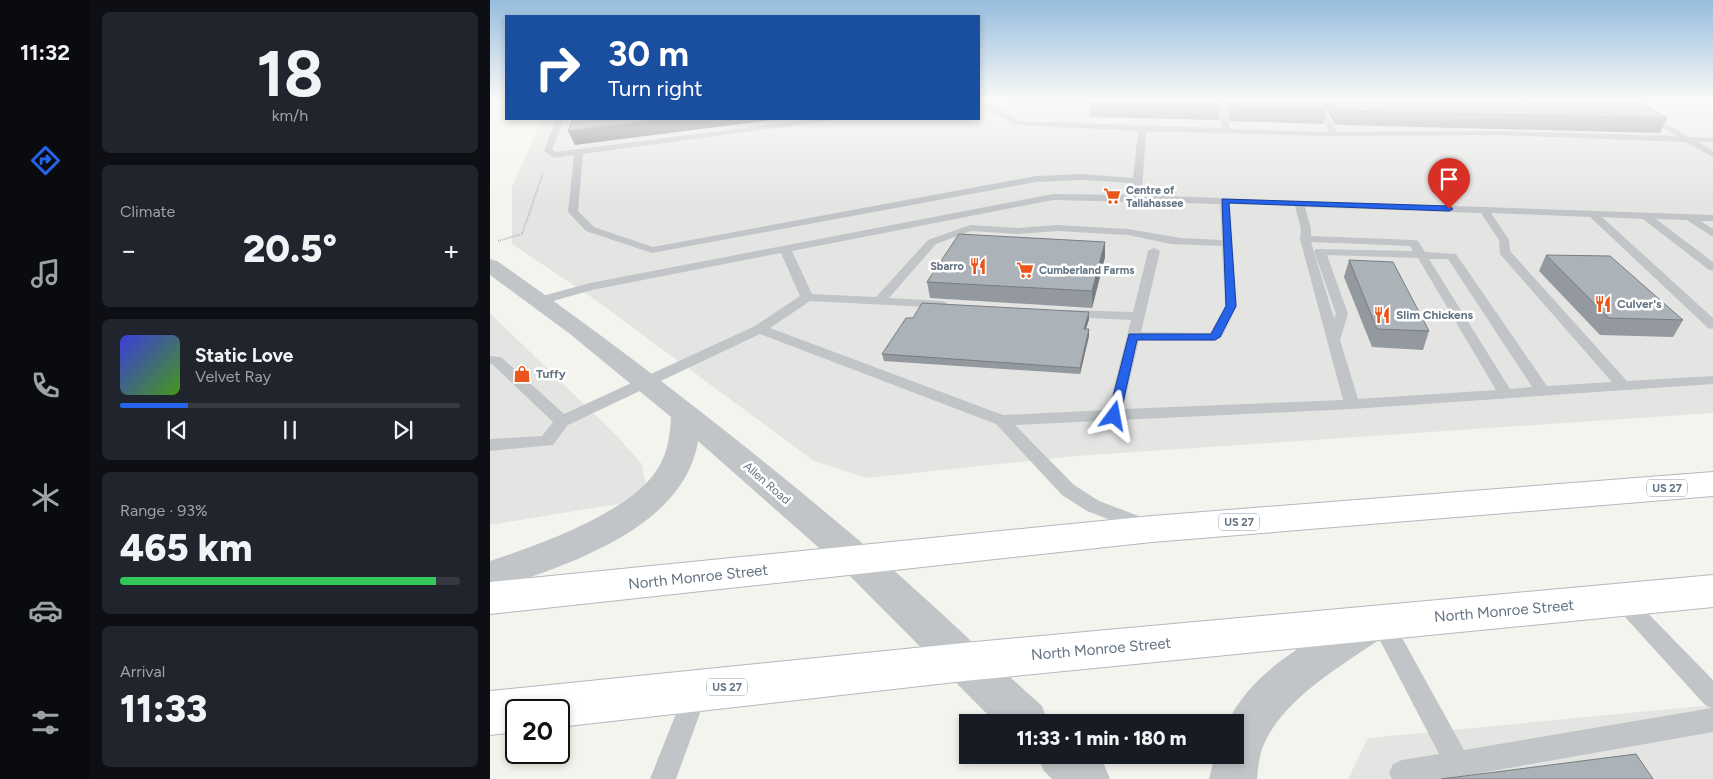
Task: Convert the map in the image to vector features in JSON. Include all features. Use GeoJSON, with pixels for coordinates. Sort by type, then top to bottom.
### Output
{"type":"FeatureCollection","features":[{"type":"Feature","properties":{"kind":"main road","name":"North Monroe Street"},"geometry":{"type":"LineString","coordinates":[[490,598],[1152,529],[1713,484]]}},
{"type":"Feature","properties":{"kind":"main road","name":"North Monroe Street"},"geometry":{"type":"LineString","coordinates":[[490,713],[696,690],[857,676],[964,662],[1713,591]]}},
{"type":"Feature","properties":{"kind":"street","name":"Allen Road"},"geometry":{"type":"LineString","coordinates":[[493,271],[579,328],[686,414],[856,559],[1018,714]]}},
{"type":"Feature","properties":{"kind":"street"},"geometry":{"type":"LineString","coordinates":[[490,576],[536,561],[584,541],[627,517],[654,494],[672,474],[684,445],[686,414]]}},
{"type":"Feature","properties":{"kind":"street"},"geometry":{"type":"LineString","coordinates":[[1232,779],[1234,764],[1247,730],[1265,702],[1295,674],[1376,623]]}},
{"type":"Feature","properties":{"kind":"street"},"geometry":{"type":"LineString","coordinates":[[1070,764],[1086,779]]}},
{"type":"Feature","properties":{"kind":"lane"},"geometry":{"type":"LineString","coordinates":[[554,135],[548,151],[554,155],[578,154],[711,135]]}},
{"type":"Feature","properties":{"kind":"lane"},"geometry":{"type":"LineString","coordinates":[[1136,198],[1141,135]]}},
{"type":"Feature","properties":{"kind":"lane"},"geometry":{"type":"LineString","coordinates":[[1572,135],[1713,140]]}},
{"type":"Feature","properties":{"kind":"lane"},"geometry":{"type":"LineString","coordinates":[[1681,135],[1713,154]]}},
{"type":"Feature","properties":{"kind":"lane"},"geometry":{"type":"LineString","coordinates":[[578,154],[573,212],[590,229],[652,250],[1053,197],[1136,198],[1713,218]]}},
{"type":"Feature","properties":{"kind":"lane"},"geometry":{"type":"LineString","coordinates":[[539,301],[590,287],[785,249],[886,218],[1036,179],[1082,177],[1138,181]]}},
{"type":"Feature","properties":{"kind":"lane"},"geometry":{"type":"LineString","coordinates":[[1133,336],[1215,337],[1231,306],[1225,201]]}},
{"type":"Feature","properties":{"kind":"lane"},"geometry":{"type":"LineString","coordinates":[[1298,204],[1306,229],[1305,239],[1352,404]]}},
{"type":"Feature","properties":{"kind":"lane"},"geometry":{"type":"LineString","coordinates":[[1484,210],[1504,240],[1504,252],[1624,387]]}},
{"type":"Feature","properties":{"kind":"lane"},"geometry":{"type":"LineString","coordinates":[[1593,214],[1713,325]]}},
{"type":"Feature","properties":{"kind":"lane"},"geometry":{"type":"LineString","coordinates":[[1646,216],[1713,268]]}},
{"type":"Feature","properties":{"kind":"lane"},"geometry":{"type":"LineString","coordinates":[[1689,217],[1713,234]]}},
{"type":"Feature","properties":{"kind":"lane"},"geometry":{"type":"LineString","coordinates":[[880,301],[932,242],[970,228],[1018,231],[1052,238],[1126,242],[1180,240],[1227,243]]}},
{"type":"Feature","properties":{"kind":"lane"},"geometry":{"type":"LineString","coordinates":[[1305,239],[1414,243],[1506,394]]}},
{"type":"Feature","properties":{"kind":"lane"},"geometry":{"type":"LineString","coordinates":[[785,249],[806,297]]}},
{"type":"Feature","properties":{"kind":"lane"},"geometry":{"type":"LineString","coordinates":[[1114,416],[1154,251]]}},
{"type":"Feature","properties":{"kind":"lane"},"geometry":{"type":"LineString","coordinates":[[1334,339],[1342,314],[1320,251],[1452,256],[1543,392]]}},
{"type":"Feature","properties":{"kind":"lane"},"geometry":{"type":"LineString","coordinates":[[490,445],[547,441],[562,421],[760,329],[806,297],[959,306]]}},
{"type":"Feature","properties":{"kind":"lane"},"geometry":{"type":"LineString","coordinates":[[1059,312],[1138,316]]}},
{"type":"Feature","properties":{"kind":"lane"},"geometry":{"type":"LineString","coordinates":[[760,329],[1002,420],[1352,404],[1713,380]]}},
{"type":"Feature","properties":{"kind":"lane"},"geometry":{"type":"LineString","coordinates":[[490,360],[496,360],[562,421]]}},
{"type":"Feature","properties":{"kind":"lane"},"geometry":{"type":"LineString","coordinates":[[1002,420],[1068,490],[1093,506],[1152,529]]}},
{"type":"Feature","properties":{"kind":"lane"},"geometry":{"type":"LineString","coordinates":[[1622,600],[1713,697]]}},
{"type":"Feature","properties":{"kind":"lane"},"geometry":{"type":"LineString","coordinates":[[1376,623],[1458,764]]}},
{"type":"Feature","properties":{"kind":"lane"},"geometry":{"type":"LineString","coordinates":[[663,779],[696,690]]}},
{"type":"Feature","properties":{"kind":"lane"},"geometry":{"type":"LineString","coordinates":[[1405,779],[1402,773],[1713,720]]}},
{"type":"Feature","properties":{"kind":"path"},"geometry":{"type":"LineString","coordinates":[[498,241],[522,234],[547,164],[578,154]]}},
{"type":"Feature","properties":{"kind":"shaded area"},"geometry":{"type":"Polygon","coordinates":[[[535,135],[1713,135],[1713,413],[1076,456],[867,478],[814,461],[594,299],[512,244],[512,187],[535,135]]]}},
{"type":"Feature","properties":{"kind":"shaded area","name":"Tuffy"},"geometry":{"type":"Polygon","coordinates":[[[490,313],[616,435],[642,464],[646,486],[636,501],[490,525],[490,313]]]}},
{"type":"Feature","properties":{"kind":"shaded area"},"geometry":{"type":"Polygon","coordinates":[[[1713,705],[1713,779],[1348,779],[1368,738],[1713,705]]]}},
{"type":"Feature","properties":{"kind":"building","name":"Cumberland Farms"},"geometry":{"type":"Polygon","coordinates":[[[959,234],[1105,242],[1092,291],[927,282],[959,234]]]}},
{"type":"Feature","properties":{"kind":"building"},"geometry":{"type":"Polygon","coordinates":[[[1546,255],[1610,256],[1683,320],[1609,318],[1546,255]]]}},
{"type":"Feature","properties":{"kind":"building"},"geometry":{"type":"Polygon","coordinates":[[[1349,260],[1393,262],[1429,331],[1377,329],[1349,260]]]}},
{"type":"Feature","properties":{"kind":"building"},"geometry":{"type":"Polygon","coordinates":[[[922,303],[1089,312],[1084,329],[1089,329],[1080,368],[882,354],[906,318],[913,318],[922,303]]]}},
{"type":"Feature","properties":{"kind":"building"},"geometry":{"type":"Polygon","coordinates":[[[1636,754],[1653,779],[1441,779],[1636,754]]]}},
{"type":"Feature","properties":{"kind":"place","name":"Centre of Tallahassee"},"geometry":{"type":"Point","coordinates":[1112,196]}},
{"type":"Feature","properties":{"kind":"place","name":"Sbarro"},"geometry":{"type":"Point","coordinates":[978,266]}},
{"type":"Feature","properties":{"kind":"place","name":"Cumberland Farms"},"geometry":{"type":"Point","coordinates":[1025,270]}},
{"type":"Feature","properties":{"kind":"place","name":"Culver's"},"geometry":{"type":"Point","coordinates":[1603,304]}},
{"type":"Feature","properties":{"kind":"place","name":"Slim Chickens"},"geometry":{"type":"Point","coordinates":[1382,315]}},
{"type":"Feature","properties":{"kind":"place","name":"Tuffy"},"geometry":{"type":"Point","coordinates":[522,374]}},
{"type":"Feature","properties":{"kind":"route"},"geometry":{"type":"LineString","coordinates":[[1114,416],[1133,336],[1215,337],[1231,306],[1225,201],[1449,209]]}}]}
